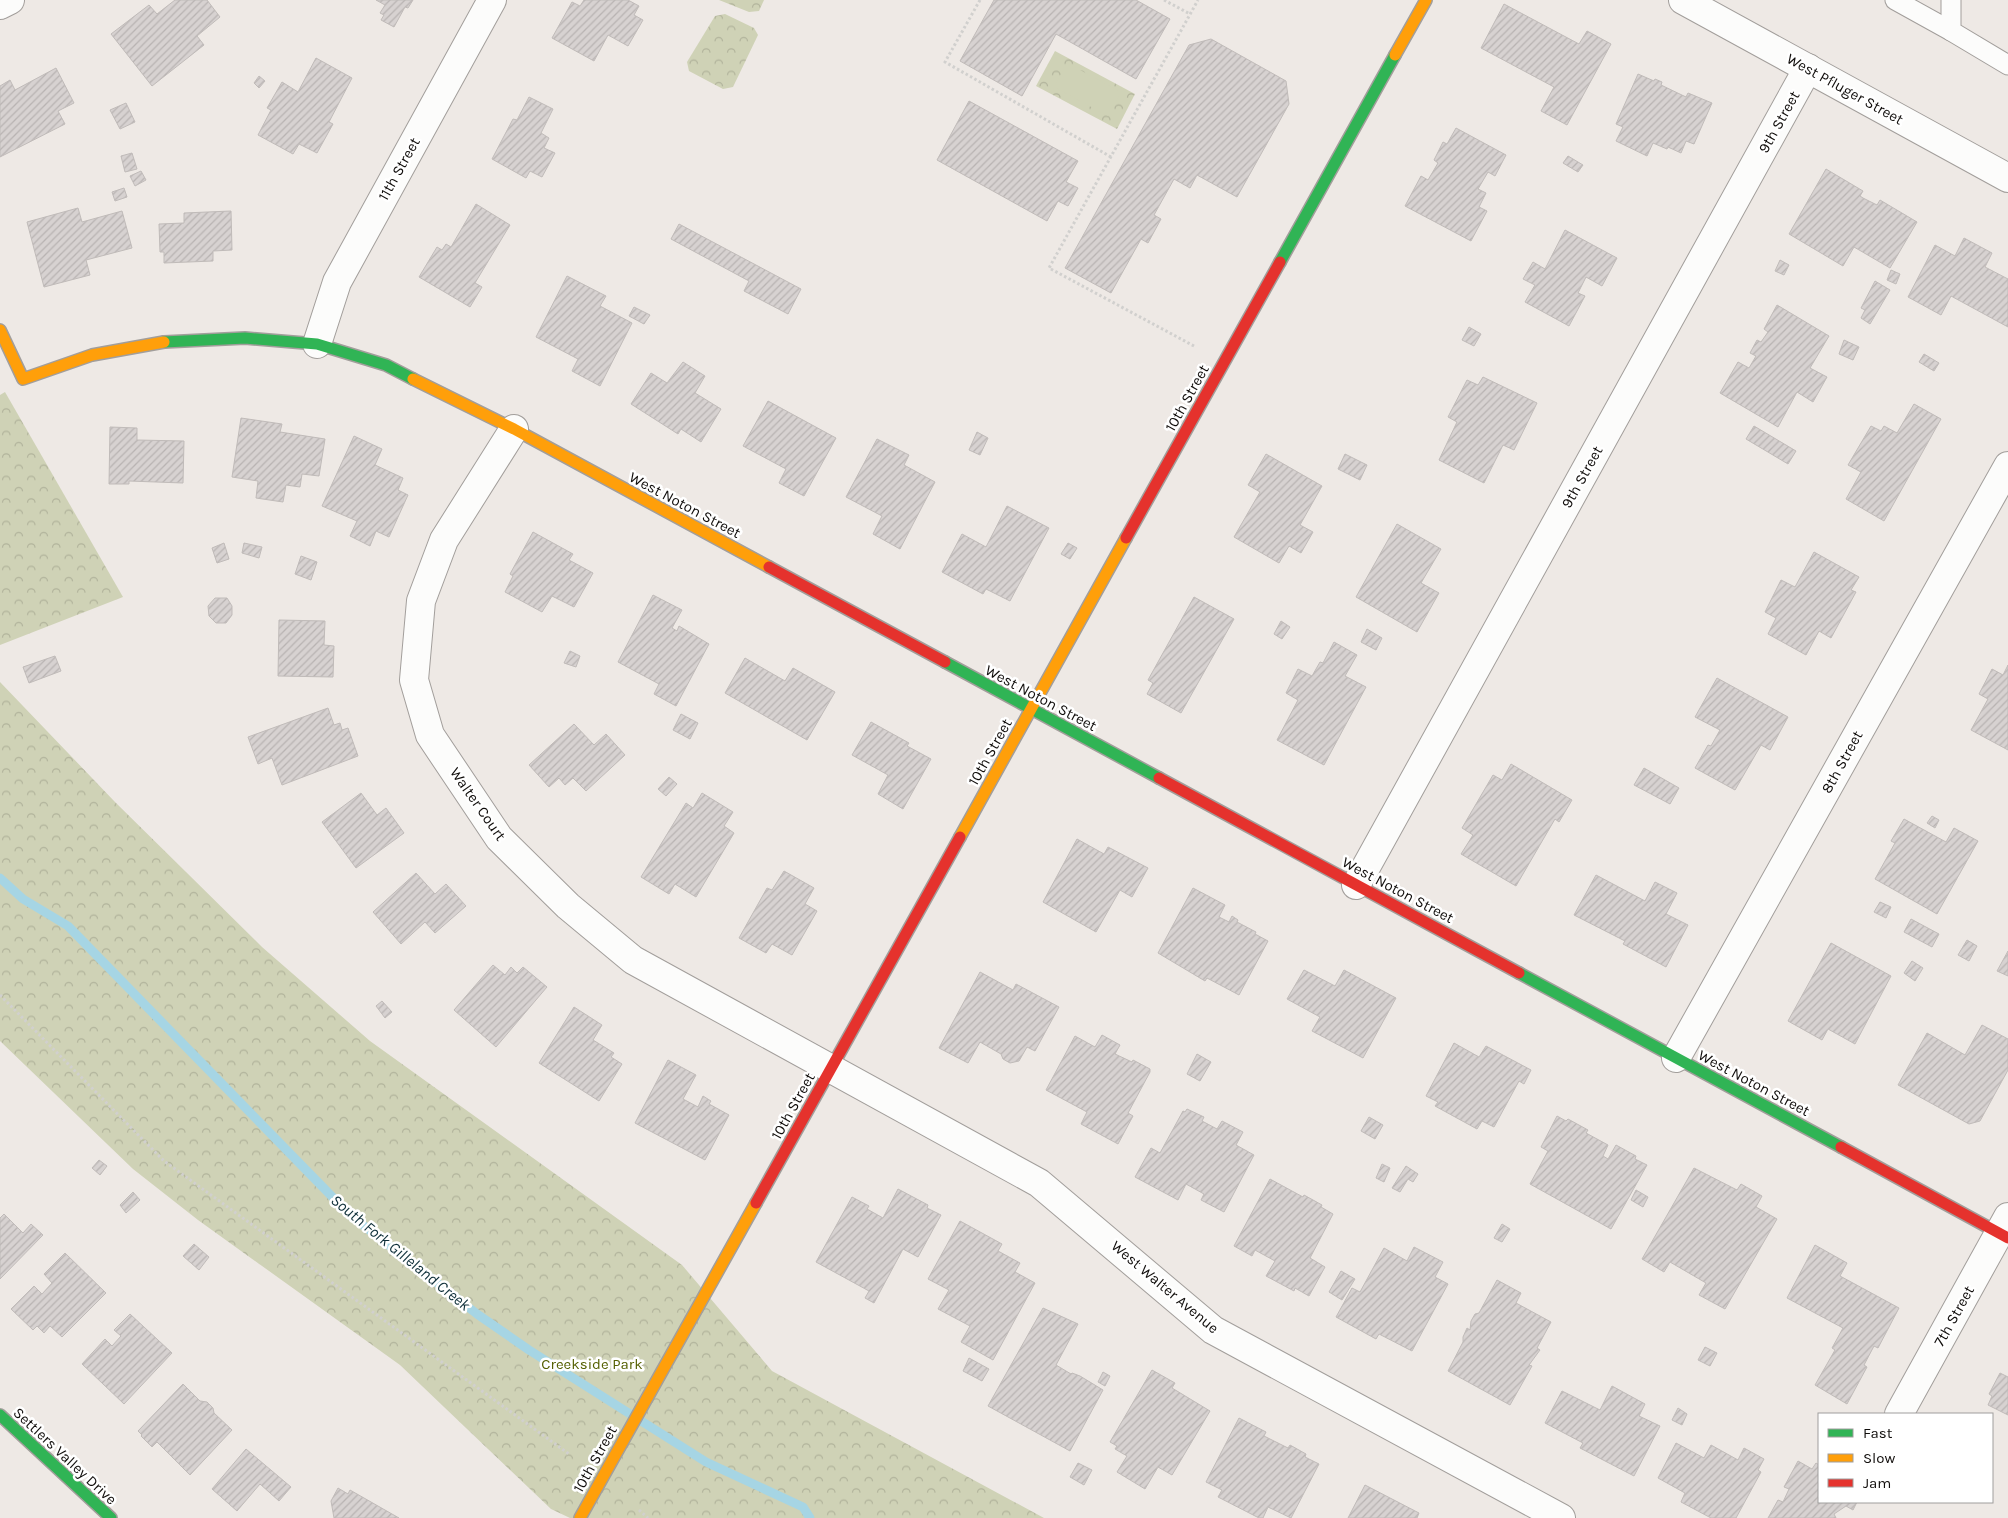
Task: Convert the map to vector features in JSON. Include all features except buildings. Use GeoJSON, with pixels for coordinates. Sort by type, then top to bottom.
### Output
{"type":"FeatureCollection","features":[{"type":"Feature","properties":{"kind":"street"},"geometry":{"type":"LineString","coordinates":[[0,5],[10,0]]}},
{"type":"Feature","properties":{"kind":"street","name":"11th Street"},"geometry":{"type":"LineString","coordinates":[[318,344],[336,282],[492,0]]}},
{"type":"Feature","properties":{"kind":"street","name":"10th Street"},"geometry":{"type":"LineString","coordinates":[[580,1518],[1426,0]]}},
{"type":"Feature","properties":{"kind":"street","name":"West Pfluger Street"},"geometry":{"type":"LineString","coordinates":[[1683,0],[2008,178]]}},
{"type":"Feature","properties":{"kind":"street","name":"9th Street"},"geometry":{"type":"LineString","coordinates":[[1356,885],[1808,68]]}},
{"type":"Feature","properties":{"kind":"street","name":"West Noton Street"},"geometry":{"type":"LineString","coordinates":[[0,330],[22,379],[92,355],[169,341],[245,338],[318,344],[386,365],[514,429],[1676,1058],[2005,1229]]}},
{"type":"Feature","properties":{"kind":"street","name":"Walter Court"},"geometry":{"type":"LineString","coordinates":[[514,429],[444,540],[421,601],[414,680],[430,735],[499,838],[568,906],[633,960],[830,1069]]}},
{"type":"Feature","properties":{"kind":"street","name":"8th Street"},"geometry":{"type":"LineString","coordinates":[[1676,1058],[2008,466]]}},
{"type":"Feature","properties":{"kind":"street","name":"West Walter Avenue"},"geometry":{"type":"LineString","coordinates":[[830,1069],[1038,1183],[1213,1330],[1561,1518]]}},
{"type":"Feature","properties":{"kind":"street","name":"7th Street"},"geometry":{"type":"LineString","coordinates":[[1900,1413],[2005,1229]]}},
{"type":"Feature","properties":{"kind":"street","name":"Settlers Valley Drive"},"geometry":{"type":"LineString","coordinates":[[0,1415],[110,1518]]}},
{"type":"Feature","properties":{"kind":"lane"},"geometry":{"type":"LineString","coordinates":[[1895,0],[2008,65]]}},
{"type":"Feature","properties":{"kind":"lane"},"geometry":{"type":"LineString","coordinates":[[1951,0],[1951,31]]}},
{"type":"Feature","properties":{"kind":"path"},"geometry":{"type":"LineString","coordinates":[[980,0],[945,62],[1111,156]]}},
{"type":"Feature","properties":{"kind":"path"},"geometry":{"type":"LineString","coordinates":[[1164,0],[1190,14]]}},
{"type":"Feature","properties":{"kind":"path"},"geometry":{"type":"LineString","coordinates":[[1194,346],[1049,268],[1198,0]]}},
{"type":"Feature","properties":{"kind":"path"},"geometry":{"type":"LineString","coordinates":[[0,995],[164,1161],[569,1454]]}},
{"type":"Feature","properties":{"kind":"path"},"geometry":{"type":"LineString","coordinates":[[638,1510],[648,1518]]}},
{"type":"Feature","properties":{"kind":"green space"},"geometry":{"type":"Polygon","coordinates":[[[719,0],[764,0],[759,11],[749,12],[719,0]]]}},
{"type":"Feature","properties":{"kind":"green space"},"geometry":{"type":"Polygon","coordinates":[[[725,14],[754,28],[758,35],[733,87],[723,89],[689,71],[687,62],[715,16],[725,14]]]}},
{"type":"Feature","properties":{"kind":"green space"},"geometry":{"type":"Polygon","coordinates":[[[1055,51],[1135,94],[1117,129],[1036,86],[1055,51]]]}},
{"type":"Feature","properties":{"kind":"green space"},"geometry":{"type":"Polygon","coordinates":[[[1067,63],[1121,92],[1108,116],[1054,87],[1067,63]]]}},
{"type":"Feature","properties":{"kind":"green space"},"geometry":{"type":"Polygon","coordinates":[[[5,392],[123,597],[0,645],[0,395],[5,392]]]}},
{"type":"Feature","properties":{"kind":"green space","name":"Creekside Park"},"geometry":{"type":"Polygon","coordinates":[[[0,682],[115,802],[262,947],[370,1041],[682,1265],[772,1371],[1044,1518],[570,1518],[551,1509],[400,1365],[198,1220],[133,1169],[0,1041],[0,682]]]}},
{"type":"Feature","properties":{"kind":"waterway","name":"South Fork Gilleland Creek"},"geometry":{"type":"LineString","coordinates":[[0,878],[23,899],[68,926],[350,1215],[477,1314],[529,1350],[706,1462],[803,1507],[810,1518]]}},
{"type":"Feature","properties":{"kind":"traffic: fast"},"geometry":{"type":"LineString","coordinates":[[1280,262],[1395,55]]}},
{"type":"Feature","properties":{"kind":"traffic: fast"},"geometry":{"type":"LineString","coordinates":[[164,342],[245,338],[317,344],[386,365],[413,379]]}},
{"type":"Feature","properties":{"kind":"traffic: fast"},"geometry":{"type":"LineString","coordinates":[[945,662],[1159,778]]}},
{"type":"Feature","properties":{"kind":"traffic: fast"},"geometry":{"type":"LineString","coordinates":[[1519,973],[1841,1147]]}},
{"type":"Feature","properties":{"kind":"traffic: fast"},"geometry":{"type":"LineString","coordinates":[[0,1415],[111,1518]]}},
{"type":"Feature","properties":{"kind":"traffic: slow"},"geometry":{"type":"LineString","coordinates":[[1395,55],[1426,0]]}},
{"type":"Feature","properties":{"kind":"traffic: slow"},"geometry":{"type":"LineString","coordinates":[[0,330],[23,379],[92,355],[164,342]]}},
{"type":"Feature","properties":{"kind":"traffic: slow"},"geometry":{"type":"LineString","coordinates":[[413,379],[514,429],[769,567]]}},
{"type":"Feature","properties":{"kind":"traffic: slow"},"geometry":{"type":"LineString","coordinates":[[960,837],[1126,538]]}},
{"type":"Feature","properties":{"kind":"traffic: slow"},"geometry":{"type":"LineString","coordinates":[[580,1518],[756,1203]]}},
{"type":"Feature","properties":{"kind":"traffic: jam"},"geometry":{"type":"LineString","coordinates":[[1126,538],[1280,262]]}},
{"type":"Feature","properties":{"kind":"traffic: jam"},"geometry":{"type":"LineString","coordinates":[[769,567],[945,662]]}},
{"type":"Feature","properties":{"kind":"traffic: jam"},"geometry":{"type":"LineString","coordinates":[[1159,778],[1519,973]]}},
{"type":"Feature","properties":{"kind":"traffic: jam"},"geometry":{"type":"LineString","coordinates":[[756,1203],[960,837]]}},
{"type":"Feature","properties":{"kind":"traffic: jam"},"geometry":{"type":"LineString","coordinates":[[1841,1147],[2008,1238]]}}]}
